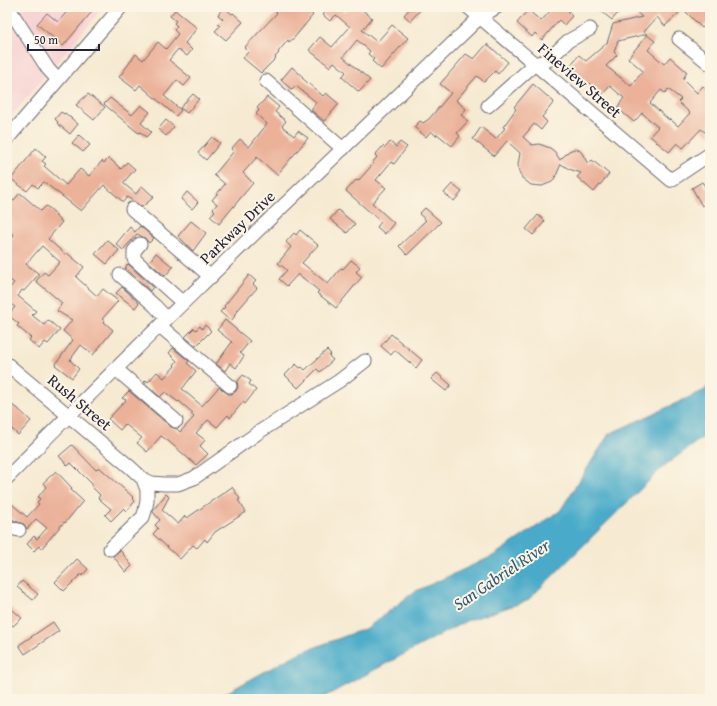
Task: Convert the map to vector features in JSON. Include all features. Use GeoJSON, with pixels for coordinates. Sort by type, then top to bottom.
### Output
{"type":"FeatureCollection","features":[{"type":"Feature","properties":{"kind":"street"},"geometry":{"type":"LineString","coordinates":[[8,7],[48,69],[58,80]]}},
{"type":"Feature","properties":{"kind":"street"},"geometry":{"type":"LineString","coordinates":[[7,139],[121,7]]}},
{"type":"Feature","properties":{"kind":"street","name":"Fineview Street"},"geometry":{"type":"LineString","coordinates":[[468,7],[671,180],[710,154]]}},
{"type":"Feature","properties":{"kind":"street","name":"Parkway Drive"},"geometry":{"type":"LineString","coordinates":[[7,478],[163,322],[480,17],[497,7]]}},
{"type":"Feature","properties":{"kind":"street"},"geometry":{"type":"LineString","coordinates":[[488,106],[535,64],[548,60],[568,41],[590,29]]}},
{"type":"Feature","properties":{"kind":"street"},"geometry":{"type":"LineString","coordinates":[[679,39],[710,64]]}},
{"type":"Feature","properties":{"kind":"street"},"geometry":{"type":"LineString","coordinates":[[266,81],[343,149]]}},
{"type":"Feature","properties":{"kind":"street"},"geometry":{"type":"LineString","coordinates":[[132,209],[211,277]]}},
{"type":"Feature","properties":{"kind":"street"},"geometry":{"type":"LineString","coordinates":[[140,244],[134,251],[134,259],[183,303]]}},
{"type":"Feature","properties":{"kind":"street"},"geometry":{"type":"LineString","coordinates":[[120,275],[155,306],[163,322],[230,386]]}},
{"type":"Feature","properties":{"kind":"street"},"geometry":{"type":"LineString","coordinates":[[143,479],[152,483],[178,484],[194,478],[259,432],[338,381],[365,361]]}},
{"type":"Feature","properties":{"kind":"street","name":"Rush Street"},"geometry":{"type":"LineString","coordinates":[[7,364],[143,479]]}},
{"type":"Feature","properties":{"kind":"street"},"geometry":{"type":"LineString","coordinates":[[116,369],[176,421]]}},
{"type":"Feature","properties":{"kind":"street"},"geometry":{"type":"LineString","coordinates":[[110,549],[142,518],[147,501],[147,490],[143,479]]}},
{"type":"Feature","properties":{"kind":"shaded area"},"geometry":{"type":"Polygon","coordinates":[[[7,7],[104,7],[7,121],[7,7]]]}},
{"type":"Feature","properties":{"kind":"water","name":"San Gabriel River"},"geometry":{"type":"Polygon","coordinates":[[[710,382],[710,432],[664,466],[527,601],[466,621],[320,699],[215,699],[297,654],[367,628],[414,592],[493,556],[560,511],[609,434],[705,390],[710,382]]]}},
{"type":"Feature","properties":{"kind":"building"},"geometry":{"type":"Polygon","coordinates":[[[71,7],[94,7],[90,14],[63,46],[37,24],[47,13],[58,22],[71,7]]]}},
{"type":"Feature","properties":{"kind":"building"},"geometry":{"type":"Polygon","coordinates":[[[271,7],[304,7],[313,15],[294,38],[289,42],[288,40],[278,52],[279,53],[275,57],[276,58],[261,73],[243,58],[248,52],[244,48],[277,13],[271,7]]]}},
{"type":"Feature","properties":{"kind":"building"},"geometry":{"type":"Polygon","coordinates":[[[327,7],[343,7],[341,9],[345,12],[350,7],[359,7],[372,18],[362,30],[377,42],[392,25],[408,38],[381,69],[372,61],[374,59],[368,54],[370,51],[357,40],[343,57],[370,80],[359,92],[342,77],[346,72],[334,62],[330,67],[309,50],[320,37],[332,47],[350,27],[336,15],[330,21],[323,15],[328,8],[327,7]]]}},
{"type":"Feature","properties":{"kind":"building"},"geometry":{"type":"Polygon","coordinates":[[[411,7],[423,7],[410,21],[404,15],[411,7]]]}},
{"type":"Feature","properties":{"kind":"building"},"geometry":{"type":"Polygon","coordinates":[[[554,7],[574,7],[568,12],[572,16],[564,25],[559,20],[542,40],[535,33],[532,37],[517,23],[528,10],[541,21],[554,7]]]}},
{"type":"Feature","properties":{"kind":"building"},"geometry":{"type":"Polygon","coordinates":[[[596,7],[623,7],[612,20],[596,7]]]}},
{"type":"Feature","properties":{"kind":"building"},"geometry":{"type":"Polygon","coordinates":[[[631,7],[710,7],[710,21],[702,28],[683,9],[665,26],[657,17],[644,32],[647,34],[618,41],[614,52],[617,55],[606,66],[631,86],[643,71],[628,58],[647,35],[655,41],[648,50],[664,64],[670,57],[687,72],[683,79],[697,93],[703,86],[710,93],[710,136],[701,129],[683,148],[677,143],[669,152],[650,136],[658,127],[642,113],[634,122],[617,108],[624,98],[610,86],[602,95],[589,83],[587,86],[568,68],[579,55],[586,61],[607,43],[613,24],[642,17],[631,7]],[[668,89],[665,93],[661,90],[650,103],[678,126],[690,113],[678,102],[681,99],[668,89]]]}},
{"type":"Feature","properties":{"kind":"building"},"geometry":{"type":"Polygon","coordinates":[[[222,9],[224,11],[226,9],[232,14],[233,13],[243,22],[226,40],[215,31],[220,26],[218,24],[223,19],[218,15],[222,9]]]}},
{"type":"Feature","properties":{"kind":"building"},"geometry":{"type":"Polygon","coordinates":[[[175,10],[197,28],[185,43],[192,50],[187,56],[178,49],[169,60],[191,78],[184,86],[177,80],[164,96],[181,110],[176,116],[140,85],[136,90],[119,77],[136,54],[143,60],[158,42],[166,49],[178,34],[174,30],[177,26],[174,23],[176,21],[170,16],[175,10]]]}},
{"type":"Feature","properties":{"kind":"building"},"geometry":{"type":"Polygon","coordinates":[[[487,44],[508,62],[498,74],[495,71],[484,82],[477,76],[456,100],[466,109],[461,115],[468,121],[457,133],[460,136],[452,146],[431,131],[426,137],[414,127],[420,121],[423,123],[429,119],[451,93],[440,84],[466,54],[474,59],[487,44]]]}},
{"type":"Feature","properties":{"kind":"building"},"geometry":{"type":"Polygon","coordinates":[[[292,67],[303,77],[302,78],[323,96],[326,93],[339,104],[324,121],[311,110],[316,102],[296,86],[292,90],[281,80],[292,67]]]}},
{"type":"Feature","properties":{"kind":"building"},"geometry":{"type":"Polygon","coordinates":[[[533,84],[554,102],[542,117],[547,122],[541,130],[534,124],[523,137],[532,145],[539,144],[550,148],[555,152],[560,160],[569,151],[574,149],[579,150],[582,153],[588,164],[592,160],[609,174],[594,192],[577,177],[581,173],[569,169],[561,164],[552,182],[542,186],[531,185],[522,178],[519,172],[518,165],[520,153],[507,141],[494,156],[473,139],[481,127],[496,139],[505,128],[503,127],[516,109],[514,107],[533,84]]]}},
{"type":"Feature","properties":{"kind":"building"},"geometry":{"type":"Polygon","coordinates":[[[88,94],[105,107],[94,120],[76,105],[88,94]]]}},
{"type":"Feature","properties":{"kind":"building"},"geometry":{"type":"Polygon","coordinates":[[[193,94],[199,99],[187,113],[180,108],[193,94]]]}},
{"type":"Feature","properties":{"kind":"building"},"geometry":{"type":"Polygon","coordinates":[[[267,97],[279,107],[275,112],[286,121],[282,126],[294,136],[298,131],[308,138],[277,175],[257,157],[243,173],[253,183],[219,224],[210,216],[215,211],[213,209],[217,204],[212,200],[225,184],[214,175],[234,151],[231,149],[240,139],[249,147],[267,124],[256,114],[259,110],[257,108],[267,97]]]}},
{"type":"Feature","properties":{"kind":"building"},"geometry":{"type":"Polygon","coordinates":[[[110,98],[132,115],[141,105],[150,112],[141,123],[151,132],[146,137],[140,132],[139,133],[136,131],[104,104],[110,98]]]}},
{"type":"Feature","properties":{"kind":"building"},"geometry":{"type":"Polygon","coordinates":[[[61,112],[64,114],[65,113],[78,124],[70,134],[57,123],[58,122],[55,119],[61,112]]]}},
{"type":"Feature","properties":{"kind":"building"},"geometry":{"type":"Polygon","coordinates":[[[166,120],[174,127],[166,136],[158,129],[166,120]]]}},
{"type":"Feature","properties":{"kind":"building"},"geometry":{"type":"Polygon","coordinates":[[[79,135],[90,145],[83,152],[72,143],[79,135]]]}},
{"type":"Feature","properties":{"kind":"building"},"geometry":{"type":"Polygon","coordinates":[[[212,137],[220,143],[206,160],[198,153],[212,137]]]}},
{"type":"Feature","properties":{"kind":"building"},"geometry":{"type":"Polygon","coordinates":[[[390,142],[396,147],[400,142],[407,147],[394,164],[391,162],[376,180],[386,188],[372,203],[394,223],[385,234],[377,227],[381,222],[346,191],[356,180],[358,181],[374,163],[373,162],[377,157],[375,155],[383,146],[385,148],[390,142]]]}},
{"type":"Feature","properties":{"kind":"building"},"geometry":{"type":"Polygon","coordinates":[[[36,148],[46,157],[42,161],[46,164],[44,166],[66,185],[80,169],[89,176],[102,161],[104,163],[109,158],[121,169],[127,162],[135,169],[123,183],[136,194],[142,186],[154,197],[142,207],[127,197],[123,202],[104,185],[81,211],[44,182],[38,188],[33,184],[27,191],[11,179],[36,148]]]}},
{"type":"Feature","properties":{"kind":"building"},"geometry":{"type":"Polygon","coordinates":[[[702,182],[707,189],[710,187],[710,201],[702,206],[692,188],[702,182]]]}},
{"type":"Feature","properties":{"kind":"building"},"geometry":{"type":"Polygon","coordinates":[[[452,184],[462,192],[454,201],[444,193],[452,184]]]}},
{"type":"Feature","properties":{"kind":"building"},"geometry":{"type":"Polygon","coordinates":[[[187,192],[198,202],[192,209],[181,199],[187,192]]]}},
{"type":"Feature","properties":{"kind":"building"},"geometry":{"type":"Polygon","coordinates":[[[20,193],[41,211],[46,206],[49,208],[62,222],[48,239],[66,255],[67,253],[84,267],[76,277],[97,296],[103,289],[118,301],[102,319],[113,330],[93,355],[81,345],[70,360],[79,369],[72,378],[55,365],[73,340],[63,331],[72,320],[57,311],[62,303],[36,281],[44,272],[48,275],[60,262],[42,246],[26,264],[39,274],[24,291],[22,290],[18,296],[36,311],[32,315],[44,325],[48,320],[60,330],[48,344],[45,342],[39,349],[29,340],[31,338],[17,326],[19,324],[8,315],[15,307],[7,301],[7,291],[14,283],[7,278],[7,244],[14,235],[7,229],[7,208],[20,193]]]}},
{"type":"Feature","properties":{"kind":"building"},"geometry":{"type":"Polygon","coordinates":[[[425,208],[441,222],[407,255],[399,246],[426,220],[419,214],[425,208]]]}},
{"type":"Feature","properties":{"kind":"building"},"geometry":{"type":"Polygon","coordinates":[[[338,210],[355,224],[347,233],[330,219],[338,210]]]}},
{"type":"Feature","properties":{"kind":"building"},"geometry":{"type":"Polygon","coordinates":[[[538,215],[545,221],[533,235],[526,229],[538,215]]]}},
{"type":"Feature","properties":{"kind":"building"},"geometry":{"type":"Polygon","coordinates":[[[191,221],[206,233],[193,251],[178,236],[191,221]]]}},
{"type":"Feature","properties":{"kind":"building"},"geometry":{"type":"Polygon","coordinates":[[[140,226],[154,238],[149,243],[145,238],[137,234],[123,250],[116,244],[130,227],[135,232],[140,226]]]}},
{"type":"Feature","properties":{"kind":"building"},"geometry":{"type":"Polygon","coordinates":[[[300,230],[318,245],[302,263],[328,284],[341,268],[343,269],[351,260],[360,267],[356,272],[362,277],[336,308],[317,293],[319,291],[298,274],[287,286],[279,279],[287,270],[278,263],[291,247],[286,242],[294,233],[296,235],[300,230]]]}},
{"type":"Feature","properties":{"kind":"building"},"geometry":{"type":"Polygon","coordinates":[[[107,240],[119,250],[107,264],[95,254],[107,240]]]}},
{"type":"Feature","properties":{"kind":"building"},"geometry":{"type":"Polygon","coordinates":[[[156,253],[173,267],[165,276],[149,262],[156,253]]]}},
{"type":"Feature","properties":{"kind":"building"},"geometry":{"type":"Polygon","coordinates":[[[128,264],[153,287],[150,291],[125,268],[128,264]]]}},
{"type":"Feature","properties":{"kind":"building"},"geometry":{"type":"Polygon","coordinates":[[[249,275],[256,281],[253,284],[257,288],[237,311],[231,321],[220,312],[249,275]]]}},
{"type":"Feature","properties":{"kind":"building"},"geometry":{"type":"Polygon","coordinates":[[[122,287],[139,303],[135,308],[116,293],[122,287]]]}},
{"type":"Feature","properties":{"kind":"building"},"geometry":{"type":"Polygon","coordinates":[[[225,320],[250,341],[240,353],[244,356],[236,368],[230,363],[225,371],[216,364],[232,342],[217,330],[225,320]]]}},
{"type":"Feature","properties":{"kind":"building"},"geometry":{"type":"Polygon","coordinates":[[[205,325],[211,331],[196,346],[185,337],[194,328],[196,330],[200,326],[202,329],[205,325]]]}},
{"type":"Feature","properties":{"kind":"building"},"geometry":{"type":"Polygon","coordinates":[[[391,334],[422,360],[416,368],[395,350],[391,355],[381,346],[391,334]]]}},
{"type":"Feature","properties":{"kind":"building"},"geometry":{"type":"Polygon","coordinates":[[[173,348],[189,361],[187,363],[196,371],[182,389],[202,406],[219,387],[228,394],[232,394],[236,391],[238,387],[237,382],[243,375],[251,381],[249,384],[256,390],[245,404],[243,402],[230,418],[228,415],[217,427],[208,420],[196,433],[205,440],[200,446],[208,454],[196,465],[161,436],[147,452],[137,443],[142,438],[125,424],[120,430],[108,419],[126,400],[122,398],[129,391],[171,427],[180,432],[194,417],[191,414],[193,413],[179,401],[178,402],[165,392],[160,397],[144,382],[146,380],[148,382],[157,372],[164,378],[175,366],[174,365],[177,361],[169,353],[173,348]]]}},
{"type":"Feature","properties":{"kind":"building"},"geometry":{"type":"Polygon","coordinates":[[[327,350],[331,354],[329,356],[333,360],[320,372],[317,369],[298,388],[285,375],[296,364],[305,370],[327,350]]]}},
{"type":"Feature","properties":{"kind":"building"},"geometry":{"type":"Polygon","coordinates":[[[437,373],[451,385],[446,391],[431,379],[437,373]]]}},
{"type":"Feature","properties":{"kind":"building"},"geometry":{"type":"Polygon","coordinates":[[[12,405],[31,421],[18,435],[12,429],[7,435],[7,412],[12,405]]]}},
{"type":"Feature","properties":{"kind":"building"},"geometry":{"type":"Polygon","coordinates":[[[72,445],[96,470],[99,467],[133,497],[132,498],[135,501],[127,511],[124,508],[111,521],[105,515],[111,509],[98,498],[100,495],[92,487],[92,484],[71,463],[68,466],[59,456],[72,445]]]}},
{"type":"Feature","properties":{"kind":"building"},"geometry":{"type":"Polygon","coordinates":[[[56,471],[72,488],[71,490],[83,501],[41,549],[39,546],[34,551],[27,544],[34,536],[37,539],[47,528],[36,519],[27,529],[24,524],[15,521],[7,514],[7,500],[27,517],[39,504],[37,502],[40,499],[38,497],[46,487],[43,483],[56,471]]]}},
{"type":"Feature","properties":{"kind":"building"},"geometry":{"type":"Polygon","coordinates":[[[232,487],[246,512],[215,532],[207,542],[205,539],[197,548],[193,545],[180,559],[153,534],[158,528],[155,525],[160,520],[153,510],[166,494],[169,497],[162,510],[178,524],[185,516],[187,518],[232,487]]]}},
{"type":"Feature","properties":{"kind":"building"},"geometry":{"type":"Polygon","coordinates":[[[120,550],[132,566],[126,572],[113,556],[120,550]]]}},
{"type":"Feature","properties":{"kind":"building"},"geometry":{"type":"Polygon","coordinates":[[[77,559],[88,569],[64,591],[55,582],[77,559]]]}},
{"type":"Feature","properties":{"kind":"building"},"geometry":{"type":"Polygon","coordinates":[[[22,581],[38,594],[33,600],[17,587],[22,581]]]}},
{"type":"Feature","properties":{"kind":"building"},"geometry":{"type":"Polygon","coordinates":[[[7,605],[22,618],[13,626],[7,621],[7,605]]]}},
{"type":"Feature","properties":{"kind":"building"},"geometry":{"type":"Polygon","coordinates":[[[53,622],[59,631],[25,654],[19,645],[53,622]]]}}]}
